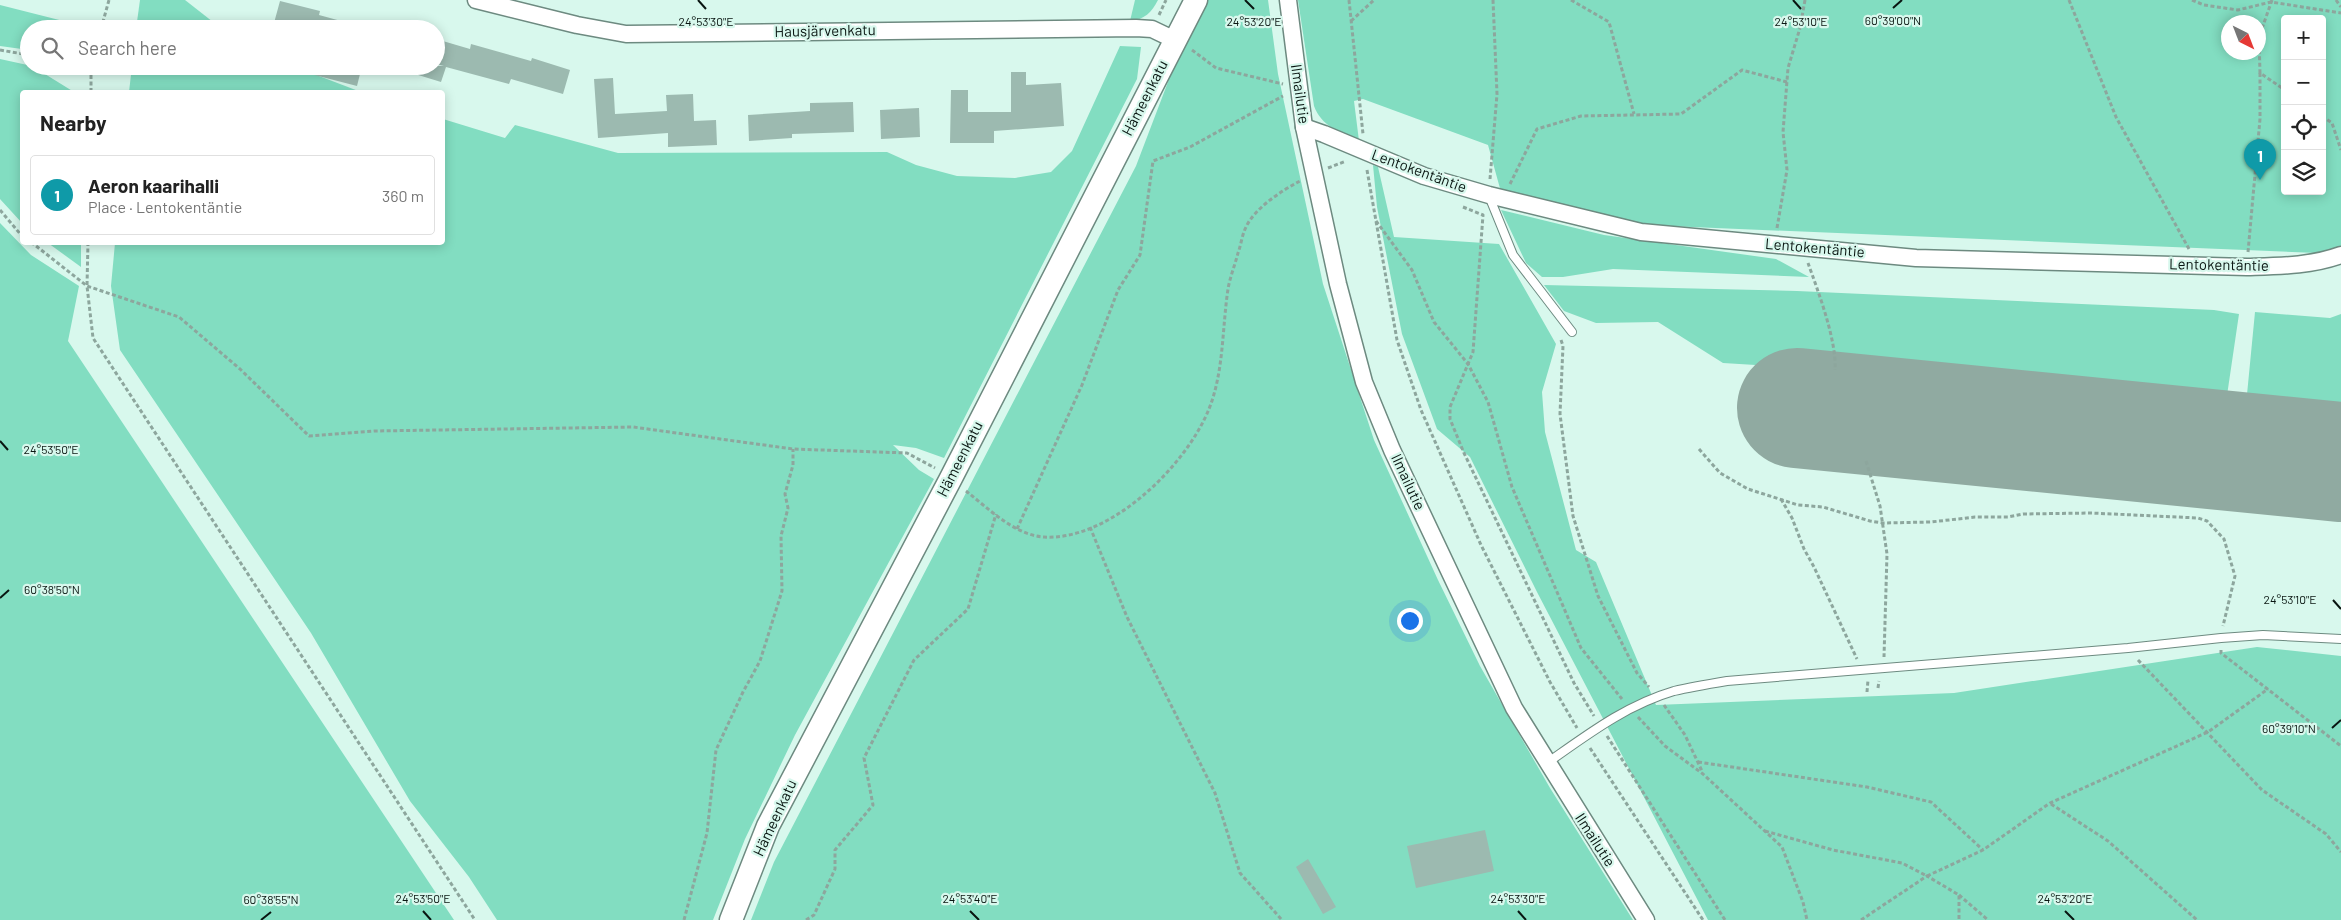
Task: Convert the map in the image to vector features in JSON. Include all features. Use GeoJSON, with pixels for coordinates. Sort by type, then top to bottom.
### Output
{"type":"FeatureCollection","features":[{"type":"Feature","properties":{"kind":"main road","name":"Hämeenkatu"},"geometry":{"type":"LineString","coordinates":[[731,920],[768,826],[950,480],[1196,0]]}},
{"type":"Feature","properties":{"kind":"street","name":"Hausjärvenkatu"},"geometry":{"type":"LineString","coordinates":[[476,0],[578,25],[626,34],[1136,28],[1152,29],[1175,40]]}},
{"type":"Feature","properties":{"kind":"street","name":"Ilmailutie"},"geometry":{"type":"LineString","coordinates":[[1288,0],[1304,127],[1338,284],[1364,382],[1392,450],[1514,708],[1646,920]]}},
{"type":"Feature","properties":{"kind":"street","name":"Lentokentäntie"},"geometry":{"type":"LineString","coordinates":[[1304,127],[1324,134],[1361,162],[1424,176],[1496,197],[1641,232],[1916,258],[2247,267],[2288,266],[2325,261],[2341,255]]}},
{"type":"Feature","properties":{"kind":"lane"},"geometry":{"type":"LineString","coordinates":[[1496,197],[1513,254],[1572,332]]}},
{"type":"Feature","properties":{"kind":"lane"},"geometry":{"type":"LineString","coordinates":[[1547,763],[1600,726],[1630,709],[1658,697],[1727,680],[2128,648],[2263,635],[2341,640]]}},
{"type":"Feature","properties":{"kind":"path"},"geometry":{"type":"LineString","coordinates":[[103,20],[109,0]]}},
{"type":"Feature","properties":{"kind":"path"},"geometry":{"type":"LineString","coordinates":[[1349,0],[1361,162],[1375,221],[1397,340],[1420,410],[1481,545],[1550,682],[1583,738],[1703,920]]}},
{"type":"Feature","properties":{"kind":"path"},"geometry":{"type":"LineString","coordinates":[[1351,21],[1374,0]]}},
{"type":"Feature","properties":{"kind":"path"},"geometry":{"type":"LineString","coordinates":[[1493,0],[1497,94],[1496,197]]}},
{"type":"Feature","properties":{"kind":"path"},"geometry":{"type":"LineString","coordinates":[[1571,0],[1609,22],[1634,114]]}},
{"type":"Feature","properties":{"kind":"path"},"geometry":{"type":"LineString","coordinates":[[1775,245],[1787,170],[1783,132],[1788,68],[1800,28],[1805,0]]}},
{"type":"Feature","properties":{"kind":"path"},"geometry":{"type":"LineString","coordinates":[[2068,0],[2116,117],[2198,265]]}},
{"type":"Feature","properties":{"kind":"path"},"geometry":{"type":"LineString","coordinates":[[2192,0],[2204,5],[2238,10],[2272,1],[2341,13]]}},
{"type":"Feature","properties":{"kind":"path"},"geometry":{"type":"LineString","coordinates":[[2336,0],[2341,7]]}},
{"type":"Feature","properties":{"kind":"path"},"geometry":{"type":"LineString","coordinates":[[2247,267],[2260,119],[2259,37],[2272,1]]}},
{"type":"Feature","properties":{"kind":"path"},"geometry":{"type":"LineString","coordinates":[[1175,40],[1198,53],[1216,68],[1298,87]]}},
{"type":"Feature","properties":{"kind":"path"},"geometry":{"type":"LineString","coordinates":[[0,50],[20,53]]}},
{"type":"Feature","properties":{"kind":"path"},"geometry":{"type":"LineString","coordinates":[[1496,197],[1536,130],[1581,116],[1681,114],[1742,70],[1787,82]]}},
{"type":"Feature","properties":{"kind":"path"},"geometry":{"type":"LineString","coordinates":[[2260,73],[2281,87]]}},
{"type":"Feature","properties":{"kind":"path"},"geometry":{"type":"LineString","coordinates":[[91,75],[91,90]]}},
{"type":"Feature","properties":{"kind":"path"},"geometry":{"type":"LineString","coordinates":[[1017,529],[1082,386],[1118,290],[1140,255],[1153,161],[1190,147],[1298,87]]}},
{"type":"Feature","properties":{"kind":"path"},"geometry":{"type":"LineString","coordinates":[[2326,119],[2332,123],[2341,150]]}},
{"type":"Feature","properties":{"kind":"path"},"geometry":{"type":"LineString","coordinates":[[35,245],[87,286],[179,317],[240,369],[309,436],[374,431],[633,428],[793,448],[907,453],[931,464],[1017,529],[1043,537],[1074,534],[1110,518],[1152,489],[1190,444],[1209,409],[1216,385],[1228,287],[1246,227],[1259,210],[1293,184],[1314,173],[1346,161],[1361,162],[1376,172]]}},
{"type":"Feature","properties":{"kind":"path"},"geometry":{"type":"LineString","coordinates":[[1456,204],[1483,215],[1473,352],[1450,407],[1450,419],[1464,453],[1574,683],[1725,920]]}},
{"type":"Feature","properties":{"kind":"path"},"geometry":{"type":"LineString","coordinates":[[0,210],[20,234]]}},
{"type":"Feature","properties":{"kind":"path"},"geometry":{"type":"LineString","coordinates":[[1375,221],[1412,270],[1434,322],[1468,364],[1488,402],[1512,487],[1581,648],[1630,709],[1665,746],[1703,774],[1782,847],[1807,920]]}},
{"type":"Feature","properties":{"kind":"path"},"geometry":{"type":"LineString","coordinates":[[88,245],[87,286],[93,338],[475,920]]}},
{"type":"Feature","properties":{"kind":"path"},"geometry":{"type":"LineString","coordinates":[[1800,247],[1811,271],[1829,326],[1836,370]]}},
{"type":"Feature","properties":{"kind":"path"},"geometry":{"type":"LineString","coordinates":[[1560,337],[1563,346],[1560,414],[1572,516],[1598,596],[1637,673],[1658,697],[1685,735],[1703,774]]}},
{"type":"Feature","properties":{"kind":"path"},"geometry":{"type":"LineString","coordinates":[[684,920],[708,833],[716,750],[743,692],[760,661],[782,591],[781,536],[788,508],[784,494],[793,464],[793,448]]}},
{"type":"Feature","properties":{"kind":"path"},"geometry":{"type":"LineString","coordinates":[[1700,449],[1720,473],[1748,489],[1781,499],[1883,523],[2008,517],[2023,514],[2091,513],[2198,518],[2208,521],[2224,539],[2235,576],[2221,638],[2221,652],[2341,746]]}},
{"type":"Feature","properties":{"kind":"path"},"geometry":{"type":"LineString","coordinates":[[1866,461],[1872,476],[1883,523],[1887,554],[1885,651],[1878,688]]}},
{"type":"Feature","properties":{"kind":"path"},"geometry":{"type":"LineString","coordinates":[[1781,499],[1792,518],[1804,550],[1814,567],[1854,655],[1868,678],[1867,692]]}},
{"type":"Feature","properties":{"kind":"path"},"geometry":{"type":"LineString","coordinates":[[806,920],[814,914],[834,869],[835,850],[873,805],[864,758],[914,660],[968,609],[996,514]]}},
{"type":"Feature","properties":{"kind":"path"},"geometry":{"type":"LineString","coordinates":[[1090,527],[1127,617],[1215,793],[1240,873],[1282,920]]}},
{"type":"Feature","properties":{"kind":"path"},"geometry":{"type":"LineString","coordinates":[[2128,648],[2262,790],[2326,834],[2341,852]]}},
{"type":"Feature","properties":{"kind":"path"},"geometry":{"type":"LineString","coordinates":[[1861,920],[1927,876],[1983,850],[2050,804],[2208,732],[2268,689]]}},
{"type":"Feature","properties":{"kind":"path"},"geometry":{"type":"LineString","coordinates":[[1698,762],[1867,786],[1931,802],[1983,850]]}},
{"type":"Feature","properties":{"kind":"path"},"geometry":{"type":"LineString","coordinates":[[2050,804],[2108,841],[2197,920]]}},
{"type":"Feature","properties":{"kind":"path"},"geometry":{"type":"LineString","coordinates":[[1765,831],[1833,850],[1902,863],[1959,895],[1988,920]]}},
{"type":"Feature","properties":{"kind":"path"},"geometry":{"type":"LineString","coordinates":[[1959,895],[1959,920]]}},
{"type":"Feature","properties":{"kind":"green space"},"geometry":{"type":"Polygon","coordinates":[[[140,0],[185,0],[211,20],[137,20],[140,0]]]}},
{"type":"Feature","properties":{"kind":"green space"},"geometry":{"type":"Polygon","coordinates":[[[1135,0],[1158,0],[1147,15],[1130,21],[1135,0]]]}},
{"type":"Feature","properties":{"kind":"green space"},"geometry":{"type":"Polygon","coordinates":[[[1207,0],[1268,0],[1278,74],[1323,284],[1374,440],[1438,580],[1480,666],[1550,788],[1633,920],[751,920],[774,862],[1136,166],[1176,61],[1207,0]]]}},
{"type":"Feature","properties":{"kind":"green space"},"geometry":{"type":"Polygon","coordinates":[[[1298,0],[2341,0],[2341,254],[1645,225],[1501,192],[1488,145],[1363,99],[1354,101],[1359,141],[1338,132],[1326,124],[1314,106],[1298,0]]]}},
{"type":"Feature","properties":{"kind":"green space"},"geometry":{"type":"Polygon","coordinates":[[[0,5],[59,20],[20,20],[20,49],[0,46],[0,5]]]}},
{"type":"Feature","properties":{"kind":"green space"},"geometry":{"type":"Polygon","coordinates":[[[1120,46],[1141,47],[1137,79],[944,458],[916,448],[893,445],[919,470],[934,479],[795,735],[745,839],[713,920],[497,920],[469,877],[410,801],[311,633],[120,350],[111,286],[115,245],[445,245],[445,120],[505,138],[515,125],[618,153],[887,152],[916,165],[957,176],[1015,178],[1051,172],[1072,151],[1120,46]]]}},
{"type":"Feature","properties":{"kind":"green space"},"geometry":{"type":"Polygon","coordinates":[[[0,59],[20,63],[20,75],[47,75],[71,90],[20,90],[20,221],[0,199],[0,59]]]}},
{"type":"Feature","properties":{"kind":"green space"},"geometry":{"type":"Polygon","coordinates":[[[131,75],[317,75],[356,90],[129,90],[131,75]]]}},
{"type":"Feature","properties":{"kind":"green space"},"geometry":{"type":"Polygon","coordinates":[[[1373,165],[1378,167],[1394,237],[1499,244],[1556,344],[1542,392],[1545,432],[1576,550],[1596,562],[1656,705],[1954,693],[2257,647],[2341,656],[2341,920],[1708,920],[1537,592],[1470,457],[1437,429],[1402,334],[1377,207],[1373,165]]]}},
{"type":"Feature","properties":{"kind":"green space"},"geometry":{"type":"Polygon","coordinates":[[[1501,210],[1604,235],[1776,259],[1809,277],[1613,269],[1563,277],[1542,277],[1526,263],[1501,210]]]}},
{"type":"Feature","properties":{"kind":"green space"},"geometry":{"type":"Polygon","coordinates":[[[0,223],[31,255],[79,286],[68,341],[454,920],[0,920],[0,223]]]}},
{"type":"Feature","properties":{"kind":"green space"},"geometry":{"type":"Polygon","coordinates":[[[51,245],[81,245],[81,267],[51,245]]]}},
{"type":"Feature","properties":{"kind":"green space"},"geometry":{"type":"Polygon","coordinates":[[[1544,285],[1797,291],[2214,310],[2239,314],[2225,409],[1835,370],[1723,363],[1658,322],[1596,323],[1564,311],[1544,285]]]}},
{"type":"Feature","properties":{"kind":"green space"},"geometry":{"type":"Polygon","coordinates":[[[2255,312],[2330,318],[2341,314],[2341,422],[2245,415],[2255,312]]]}},
{"type":"Feature","properties":{"kind":"building"},"geometry":{"type":"Polygon","coordinates":[[[280,1],[320,11],[319,15],[337,20],[275,20],[280,1]]]}},
{"type":"Feature","properties":{"kind":"building"},"geometry":{"type":"Polygon","coordinates":[[[445,42],[470,49],[471,44],[531,61],[532,58],[570,70],[563,94],[511,79],[509,84],[446,67],[445,70],[445,42]]]}},
{"type":"Feature","properties":{"kind":"building"},"geometry":{"type":"Polygon","coordinates":[[[1011,72],[1026,72],[1026,85],[1061,83],[1064,126],[994,131],[994,143],[950,143],[951,90],[968,90],[968,112],[1011,112],[1011,72]]]}},
{"type":"Feature","properties":{"kind":"building"},"geometry":{"type":"Polygon","coordinates":[[[314,75],[360,75],[357,86],[314,75]]]}},
{"type":"Feature","properties":{"kind":"building"},"geometry":{"type":"Polygon","coordinates":[[[418,75],[443,75],[441,82],[418,75]]]}},
{"type":"Feature","properties":{"kind":"building"},"geometry":{"type":"Polygon","coordinates":[[[613,78],[615,114],[667,111],[666,95],[693,94],[694,121],[716,120],[717,145],[668,147],[668,133],[598,138],[594,79],[613,78]]]}},
{"type":"Feature","properties":{"kind":"building"},"geometry":{"type":"Polygon","coordinates":[[[853,102],[854,132],[792,134],[792,138],[749,141],[748,115],[810,111],[810,103],[853,102]]]}},
{"type":"Feature","properties":{"kind":"building"},"geometry":{"type":"Polygon","coordinates":[[[919,108],[920,137],[881,139],[880,110],[919,108]]]}},
{"type":"Feature","properties":{"kind":"building"},"geometry":{"type":"Polygon","coordinates":[[[1485,830],[1494,871],[1416,888],[1407,846],[1485,830]]]}},
{"type":"Feature","properties":{"kind":"building"},"geometry":{"type":"Polygon","coordinates":[[[1308,859],[1336,907],[1323,914],[1296,867],[1308,859]]]}},
{"type":"Feature","properties":{"kind":"runway"},"geometry":{"type":"LineString","coordinates":[[1797,408],[2341,462]]}},
{"type":"Feature","properties":{"kind":"place","name":"Aeron kaarihalli"},"geometry":{"type":"Point","coordinates":[2260,180]}}]}
